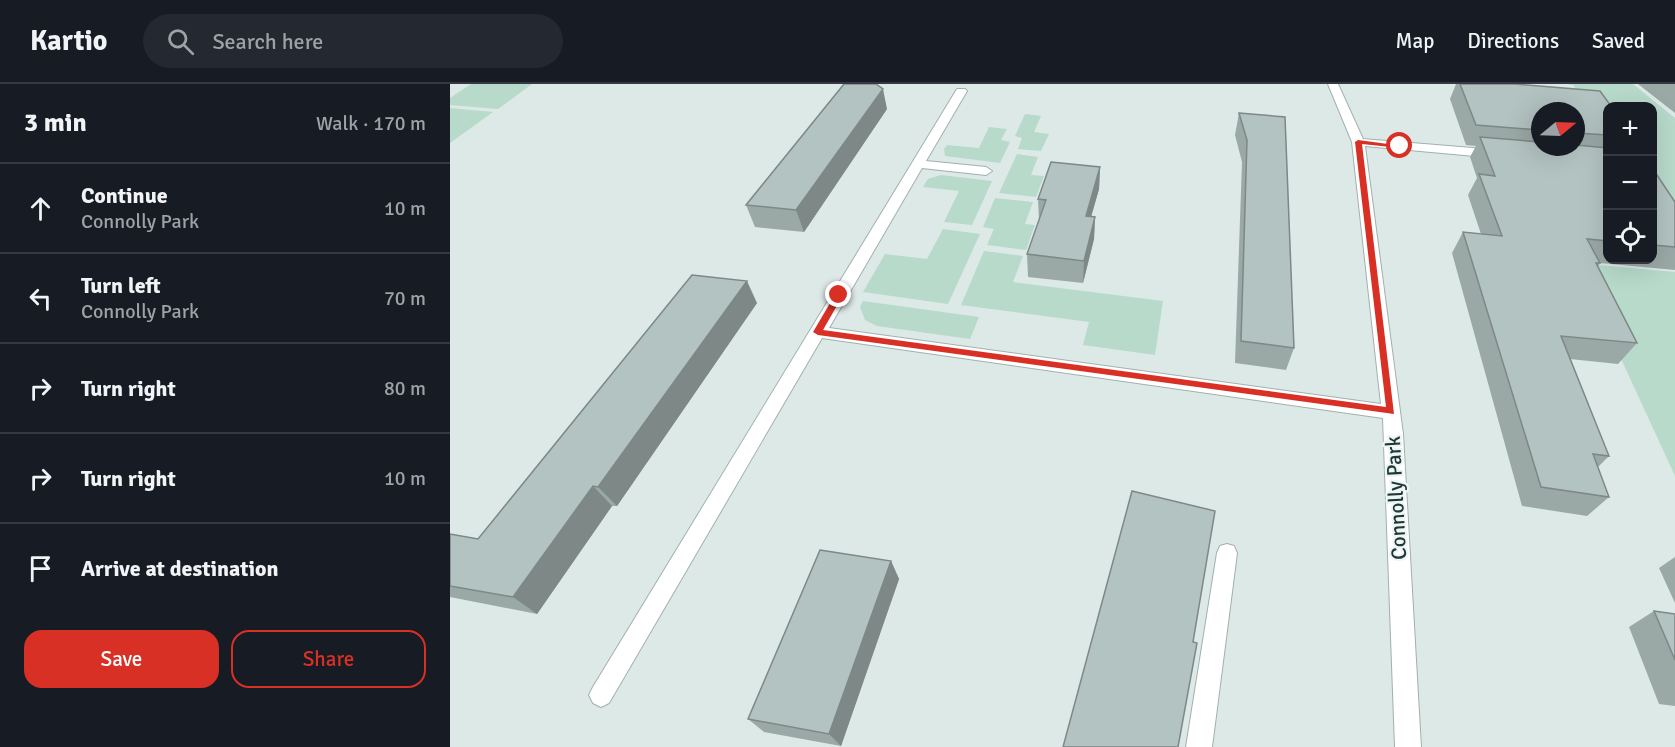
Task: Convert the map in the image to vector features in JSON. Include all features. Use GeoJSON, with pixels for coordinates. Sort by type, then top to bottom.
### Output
{"type":"FeatureCollection","features":[{"type":"Feature","properties":{"kind":"street","name":"Connolly Park"},"geometry":{"type":"LineString","coordinates":[[1333,84],[1358,142],[1391,412],[1408,747]]}},
{"type":"Feature","properties":{"kind":"street"},"geometry":{"type":"LineString","coordinates":[[601,695],[961,91]]}},
{"type":"Feature","properties":{"kind":"street"},"geometry":{"type":"LineString","coordinates":[[1358,142],[1515,156]]}},
{"type":"Feature","properties":{"kind":"street"},"geometry":{"type":"LineString","coordinates":[[918,164],[986,171]]}},
{"type":"Feature","properties":{"kind":"street"},"geometry":{"type":"LineString","coordinates":[[818,332],[1391,412]]}},
{"type":"Feature","properties":{"kind":"street"},"geometry":{"type":"LineString","coordinates":[[1199,747],[1227,553]]}},
{"type":"Feature","properties":{"kind":"green space"},"geometry":{"type":"Polygon","coordinates":[[[471,84],[532,84],[498,109],[450,105],[450,98],[471,84]]]}},
{"type":"Feature","properties":{"kind":"green space"},"geometry":{"type":"Polygon","coordinates":[[[1566,84],[1633,84],[1655,102],[1603,102],[1603,132],[1573,85],[1566,84]]]}},
{"type":"Feature","properties":{"kind":"green space"},"geometry":{"type":"Polygon","coordinates":[[[1657,103],[1675,118],[1675,242],[1657,213],[1657,103]]]}},
{"type":"Feature","properties":{"kind":"green space"},"geometry":{"type":"Polygon","coordinates":[[[450,108],[493,112],[450,143],[450,108]]]}},
{"type":"Feature","properties":{"kind":"green space"},"geometry":{"type":"Polygon","coordinates":[[[1025,114],[1041,116],[1034,132],[1049,134],[1041,151],[1018,149],[1022,138],[1015,136],[1025,114]]]}},
{"type":"Feature","properties":{"kind":"green space"},"geometry":{"type":"Polygon","coordinates":[[[989,127],[1007,129],[1001,140],[1010,142],[1000,163],[945,156],[944,149],[947,145],[979,148],[989,127]]]}},
{"type":"Feature","properties":{"kind":"green space"},"geometry":{"type":"Polygon","coordinates":[[[1017,154],[1038,157],[1031,175],[1044,176],[1036,197],[999,193],[1017,154]]]}},
{"type":"Feature","properties":{"kind":"green space"},"geometry":{"type":"Polygon","coordinates":[[[941,175],[992,181],[972,225],[944,222],[959,191],[923,187],[928,179],[941,175]]]}},
{"type":"Feature","properties":{"kind":"green space"},"geometry":{"type":"Polygon","coordinates":[[[995,198],[1033,202],[1025,224],[1035,225],[1026,250],[987,245],[994,229],[983,227],[995,198]]]}},
{"type":"Feature","properties":{"kind":"green space"},"geometry":{"type":"Polygon","coordinates":[[[943,229],[980,234],[948,304],[863,292],[885,254],[927,259],[943,229]]]}},
{"type":"Feature","properties":{"kind":"green space"},"geometry":{"type":"Polygon","coordinates":[[[984,251],[1023,256],[1013,282],[1163,301],[1155,355],[1083,345],[1089,322],[961,305],[984,251]]]}},
{"type":"Feature","properties":{"kind":"green space"},"geometry":{"type":"Polygon","coordinates":[[[1577,263],[1675,272],[1675,476],[1577,263]]]}},
{"type":"Feature","properties":{"kind":"green space"},"geometry":{"type":"Polygon","coordinates":[[[863,301],[979,317],[970,339],[877,326],[865,320],[860,307],[863,301]]]}},
{"type":"Feature","properties":{"kind":"building"},"geometry":{"type":"Polygon","coordinates":[[[844,84],[876,84],[883,89],[796,210],[746,205],[844,84]]]}},
{"type":"Feature","properties":{"kind":"building"},"geometry":{"type":"Polygon","coordinates":[[[1460,84],[1515,84],[1600,91],[1608,102],[1603,102],[1603,135],[1585,134],[1585,102],[1531,102],[1531,129],[1476,125],[1460,84]]]}},
{"type":"Feature","properties":{"kind":"building"},"geometry":{"type":"Polygon","coordinates":[[[1239,113],[1285,117],[1294,348],[1241,341],[1247,140],[1239,113]]]}},
{"type":"Feature","properties":{"kind":"building"},"geometry":{"type":"Polygon","coordinates":[[[1480,137],[1531,141],[1531,156],[1585,156],[1585,146],[1603,148],[1603,241],[1587,239],[1600,263],[1596,263],[1637,343],[1561,336],[1609,456],[1593,454],[1609,497],[1541,487],[1463,232],[1502,236],[1479,174],[1495,176],[1480,137]]]}},
{"type":"Feature","properties":{"kind":"building"},"geometry":{"type":"Polygon","coordinates":[[[1051,162],[1100,167],[1086,216],[1095,217],[1084,261],[1027,254],[1046,200],[1038,199],[1051,162]]]}},
{"type":"Feature","properties":{"kind":"building"},"geometry":{"type":"Polygon","coordinates":[[[1657,175],[1675,202],[1675,247],[1657,245],[1657,175]]]}},
{"type":"Feature","properties":{"kind":"building"},"geometry":{"type":"Polygon","coordinates":[[[692,275],[747,281],[598,487],[593,486],[513,597],[450,586],[450,534],[478,539],[692,275]]]}},
{"type":"Feature","properties":{"kind":"building"},"geometry":{"type":"Polygon","coordinates":[[[1132,491],[1215,511],[1193,642],[1197,643],[1178,747],[1063,747],[1132,491]]]}},
{"type":"Feature","properties":{"kind":"building"},"geometry":{"type":"Polygon","coordinates":[[[820,550],[891,561],[829,734],[748,719],[820,550]]]}},
{"type":"Feature","properties":{"kind":"building"},"geometry":{"type":"Polygon","coordinates":[[[1654,611],[1675,614],[1675,660],[1654,611]]]}},
{"type":"Feature","properties":{"kind":"route"},"geometry":{"type":"LineString","coordinates":[[839,295],[818,332],[1391,412],[1358,142],[1400,146]]}}]}
